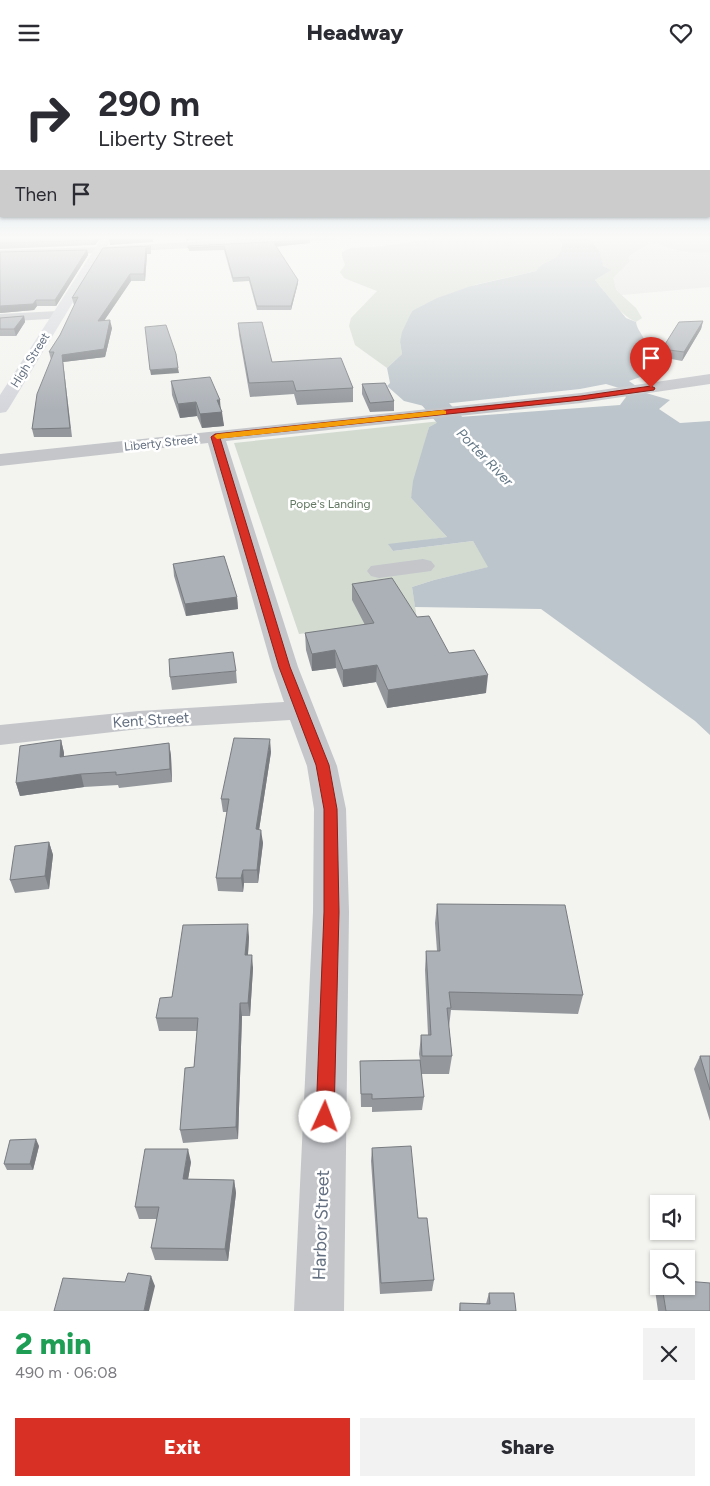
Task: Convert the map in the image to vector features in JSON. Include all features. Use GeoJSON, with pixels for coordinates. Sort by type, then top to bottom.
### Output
{"type":"FeatureCollection","features":[{"type":"Feature","properties":{"kind":"main road","name":"High Street"},"geometry":{"type":"LineString","coordinates":[[2,402],[71,294]]}},
{"type":"Feature","properties":{"kind":"street"},"geometry":{"type":"LineString","coordinates":[[0,318],[58,315]]}},
{"type":"Feature","properties":{"kind":"street","name":"Liberty Street"},"geometry":{"type":"LineString","coordinates":[[0,461],[612,394],[710,379]]}},
{"type":"Feature","properties":{"kind":"street","name":"Harbor Street"},"geometry":{"type":"LineString","coordinates":[[215,437],[285,667],[322,765],[330,809],[331,912],[319,1311]]}},
{"type":"Feature","properties":{"kind":"street"},"geometry":{"type":"LineString","coordinates":[[379,571],[423,565]]}},
{"type":"Feature","properties":{"kind":"street","name":"Kent Street"},"geometry":{"type":"LineString","coordinates":[[0,735],[139,720],[302,710]]}},
{"type":"Feature","properties":{"kind":"shaded area"},"geometry":{"type":"Polygon","coordinates":[[[611,294],[632,294],[612,296],[611,294]]]}},
{"type":"Feature","properties":{"kind":"green space"},"geometry":{"type":"Polygon","coordinates":[[[374,294],[452,294],[412,311],[400,342],[402,354],[387,368],[355,345],[349,326],[351,318],[374,294]]]}},
{"type":"Feature","properties":{"kind":"green space"},"geometry":{"type":"Polygon","coordinates":[[[607,294],[621,294],[636,308],[642,318],[636,322],[619,309],[607,294]]]}},
{"type":"Feature","properties":{"kind":"green space","name":"Pope's Landing"},"geometry":{"type":"Polygon","coordinates":[[[441,421],[429,427],[411,498],[447,537],[389,545],[393,551],[473,541],[489,567],[412,587],[417,619],[299,634],[234,443],[441,421]]]}},
{"type":"Feature","properties":{"kind":"water"},"geometry":{"type":"Polygon","coordinates":[[[448,294],[607,294],[626,318],[636,322],[644,340],[637,353],[647,365],[648,371],[646,375],[629,381],[646,393],[670,400],[659,409],[680,423],[710,421],[710,735],[695,721],[541,609],[415,607],[412,587],[488,567],[473,541],[393,551],[388,544],[447,537],[411,498],[413,481],[429,427],[446,418],[620,405],[626,397],[619,388],[606,384],[580,389],[424,406],[404,401],[387,386],[390,383],[387,368],[402,354],[400,342],[402,332],[412,311],[448,294]]]}},
{"type":"Feature","properties":{"kind":"building"},"geometry":{"type":"Polygon","coordinates":[[[0,294],[59,294],[55,300],[36,300],[33,304],[0,306],[0,294]]]}},
{"type":"Feature","properties":{"kind":"building"},"geometry":{"type":"Polygon","coordinates":[[[74,294],[116,294],[98,321],[110,320],[104,349],[62,355],[70,428],[32,429],[37,394],[54,352],[49,352],[60,335],[78,297],[72,298],[74,294]]]}},
{"type":"Feature","properties":{"kind":"building"},"geometry":{"type":"Polygon","coordinates":[[[254,294],[294,294],[291,306],[257,306],[254,294]]]}},
{"type":"Feature","properties":{"kind":"building"},"geometry":{"type":"Polygon","coordinates":[[[24,316],[14,329],[0,329],[0,318],[24,316]]]}},
{"type":"Feature","properties":{"kind":"building"},"geometry":{"type":"Polygon","coordinates":[[[703,321],[684,352],[662,349],[679,322],[703,321]]]}},
{"type":"Feature","properties":{"kind":"building"},"geometry":{"type":"Polygon","coordinates":[[[262,322],[272,362],[341,358],[353,388],[296,391],[293,381],[249,383],[238,323],[262,322]]]}},
{"type":"Feature","properties":{"kind":"building"},"geometry":{"type":"Polygon","coordinates":[[[166,325],[176,354],[178,368],[150,370],[145,327],[166,325]]]}},
{"type":"Feature","properties":{"kind":"building"},"geometry":{"type":"Polygon","coordinates":[[[210,377],[220,400],[217,400],[222,412],[200,414],[196,402],[178,404],[171,381],[210,377]]]}},
{"type":"Feature","properties":{"kind":"building"},"geometry":{"type":"Polygon","coordinates":[[[385,383],[394,401],[370,403],[362,384],[385,383]]]}},
{"type":"Feature","properties":{"kind":"building"},"geometry":{"type":"Polygon","coordinates":[[[224,556],[237,597],[185,604],[173,564],[224,556]]]}},
{"type":"Feature","properties":{"kind":"building"},"geometry":{"type":"Polygon","coordinates":[[[392,578],[417,617],[429,616],[449,653],[474,650],[488,675],[388,690],[377,665],[343,670],[335,650],[312,654],[305,633],[374,623],[352,584],[392,578]]]}},
{"type":"Feature","properties":{"kind":"building"},"geometry":{"type":"Polygon","coordinates":[[[233,652],[236,671],[170,677],[169,659],[233,652]]]}},
{"type":"Feature","properties":{"kind":"building"},"geometry":{"type":"Polygon","coordinates":[[[234,738],[270,739],[256,829],[261,830],[257,870],[243,870],[241,878],[216,878],[229,799],[221,799],[234,738]]]}},
{"type":"Feature","properties":{"kind":"building"},"geometry":{"type":"Polygon","coordinates":[[[61,740],[60,757],[169,743],[170,769],[116,775],[116,772],[81,774],[16,783],[20,746],[61,740]]]}},
{"type":"Feature","properties":{"kind":"building"},"geometry":{"type":"Polygon","coordinates":[[[49,842],[45,876],[10,880],[15,846],[49,842]]]}},
{"type":"Feature","properties":{"kind":"building"},"geometry":{"type":"Polygon","coordinates":[[[437,904],[565,905],[583,995],[449,992],[451,1008],[447,1008],[452,1056],[422,1056],[421,1035],[431,1035],[426,951],[440,951],[437,904]]]}},
{"type":"Feature","properties":{"kind":"building"},"geometry":{"type":"Polygon","coordinates":[[[248,924],[245,955],[252,955],[248,1003],[240,1003],[236,1127],[180,1130],[185,1068],[194,1067],[198,1018],[156,1018],[160,998],[172,997],[183,925],[248,924]]]}},
{"type":"Feature","properties":{"kind":"building"},"geometry":{"type":"Polygon","coordinates":[[[700,1056],[710,1056],[710,1090],[700,1056]]]}},
{"type":"Feature","properties":{"kind":"building"},"geometry":{"type":"Polygon","coordinates":[[[420,1060],[424,1097],[372,1099],[372,1094],[361,1094],[360,1061],[420,1060]]]}},
{"type":"Feature","properties":{"kind":"building"},"geometry":{"type":"Polygon","coordinates":[[[36,1139],[30,1164],[4,1164],[10,1140],[36,1139]]]}},
{"type":"Feature","properties":{"kind":"building"},"geometry":{"type":"Polygon","coordinates":[[[411,1146],[418,1218],[427,1218],[434,1280],[381,1283],[372,1148],[411,1146]]]}},
{"type":"Feature","properties":{"kind":"building"},"geometry":{"type":"Polygon","coordinates":[[[145,1149],[188,1149],[183,1179],[234,1180],[225,1249],[151,1248],[159,1207],[135,1207],[145,1149]]]}},
{"type":"Feature","properties":{"kind":"building"},"geometry":{"type":"Polygon","coordinates":[[[128,1273],[151,1276],[144,1311],[54,1311],[63,1278],[125,1282],[128,1273]]]}},
{"type":"Feature","properties":{"kind":"building"},"geometry":{"type":"Polygon","coordinates":[[[695,1282],[710,1283],[710,1311],[666,1311],[663,1295],[695,1295],[695,1282]]]}},
{"type":"Feature","properties":{"kind":"building"},"geometry":{"type":"Polygon","coordinates":[[[489,1293],[514,1293],[516,1311],[460,1311],[460,1303],[490,1304],[489,1293]]]}},
{"type":"Feature","properties":{"kind":"waterway","name":"Porter River"},"geometry":{"type":"LineString","coordinates":[[442,369],[415,382],[489,464]]}},
{"type":"Feature","properties":{"kind":"slow traffic"},"geometry":{"type":"LineString","coordinates":[[217,436],[443,412]]}},
{"type":"Feature","properties":{"kind":"route"},"geometry":{"type":"LineString","coordinates":[[325,1117],[331,912],[330,809],[322,765],[285,667],[215,437],[581,398],[651,388]]}}]}
